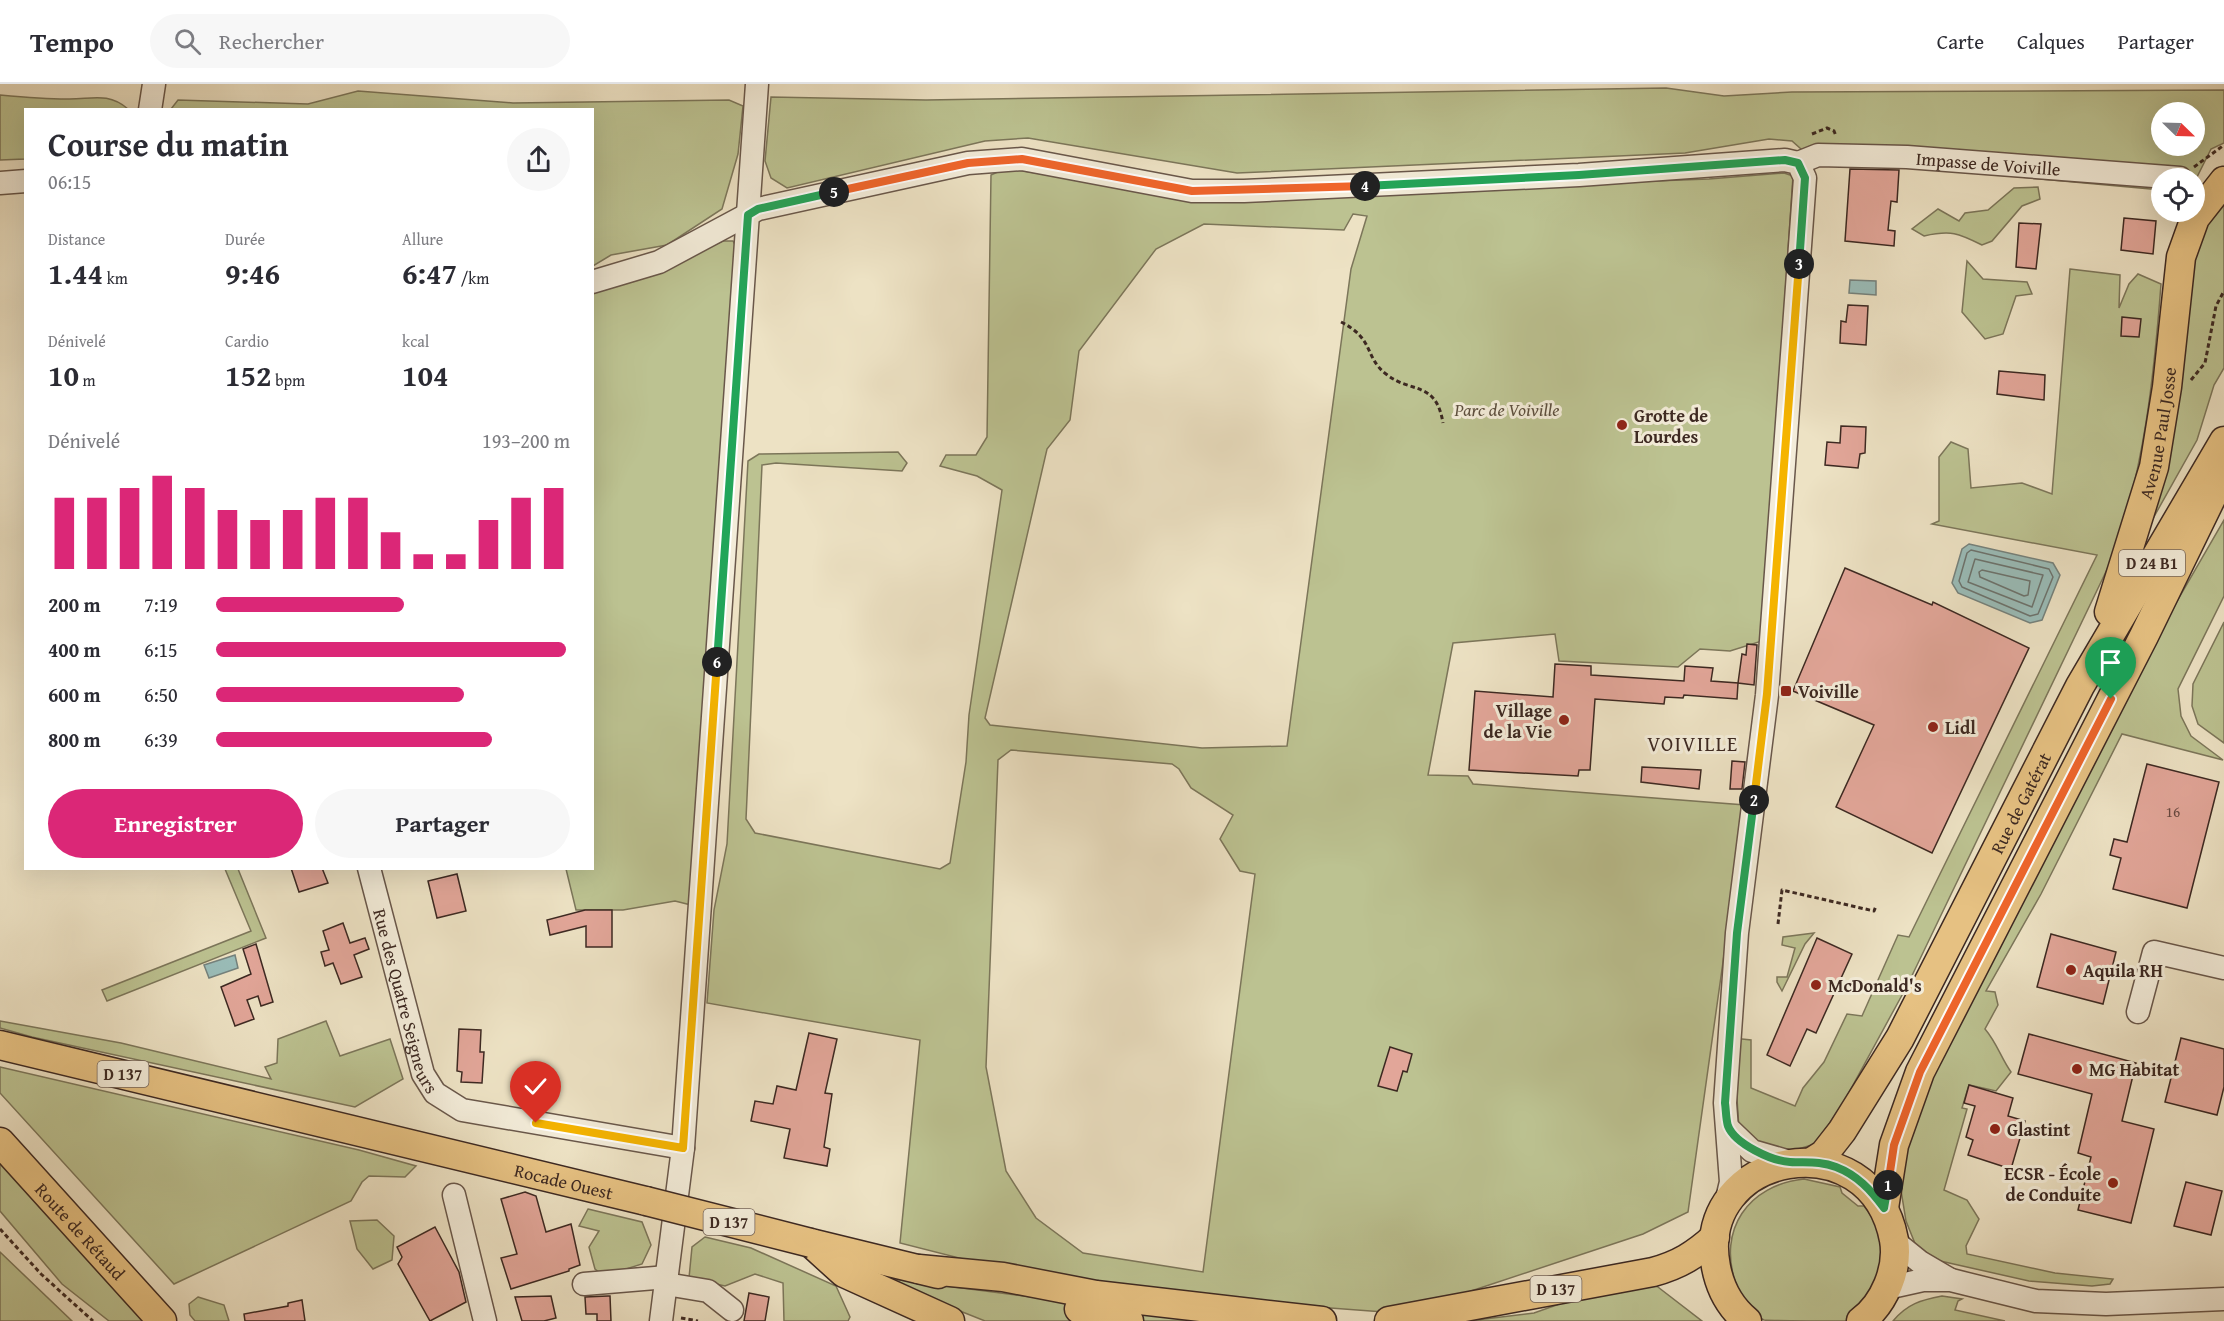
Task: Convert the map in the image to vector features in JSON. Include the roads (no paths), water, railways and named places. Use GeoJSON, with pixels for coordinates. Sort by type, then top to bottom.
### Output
{"type":"FeatureCollection","features":[{"type":"Feature","properties":{"kind":"main road","name":"Avenue Paul Josse"},"geometry":{"type":"LineString","coordinates":[[2080,686],[2108,615],[2154,468],[2167,387],[2181,257],[2195,218],[2224,181]]}},
{"type":"Feature","properties":{"kind":"main road","name":"Rue de Gatérat"},"geometry":{"type":"LineString","coordinates":[[1802,1162],[1824,1154],[1842,1131],[1900,1038],[2080,686],[2224,441]]}},
{"type":"Feature","properties":{"kind":"main road","name":"Rue de Gatérat"},"geometry":{"type":"LineString","coordinates":[[1884,1208],[1894,1145],[1920,1072],[2174,577],[2224,471]]}},
{"type":"Feature","properties":{"kind":"main road"},"geometry":{"type":"LineString","coordinates":[[2174,577],[2224,493]]}},
{"type":"Feature","properties":{"kind":"main road","name":"Rocade Ouest"},"geometry":{"type":"LineString","coordinates":[[0,1045],[646,1201],[1129,1321]]}},
{"type":"Feature","properties":{"kind":"main road","name":"Route de Rétaud"},"geometry":{"type":"LineString","coordinates":[[0,1142],[162,1321]]}},
{"type":"Feature","properties":{"kind":"main road"},"geometry":{"type":"LineString","coordinates":[[1742,1319],[1726,1298],[1718,1279],[1714,1258],[1715,1237],[1724,1210],[1736,1192],[1751,1178],[1770,1168],[1802,1162],[1835,1166],[1855,1176],[1871,1190],[1884,1208],[1894,1241],[1894,1265],[1887,1288],[1866,1319]]}},
{"type":"Feature","properties":{"kind":"main road","name":"D 137"},"geometry":{"type":"LineString","coordinates":[[1389,1321],[1664,1269],[1693,1257],[1715,1237]]}},
{"type":"Feature","properties":{"kind":"main road","name":"D 137"},"geometry":{"type":"LineString","coordinates":[[811,1243],[844,1273],[950,1321]]}},
{"type":"Feature","properties":{"kind":"main road"},"geometry":{"type":"LineString","coordinates":[[919,1269],[1003,1277],[1096,1295],[1322,1321]]}},
{"type":"Feature","properties":{"kind":"street"},"geometry":{"type":"LineString","coordinates":[[150,108],[154,84]]}},
{"type":"Feature","properties":{"kind":"street"},"geometry":{"type":"LineString","coordinates":[[661,1321],[683,1148],[758,84]]}},
{"type":"Feature","properties":{"kind":"street","name":"Impasse de Voiville"},"geometry":{"type":"LineString","coordinates":[[594,281],[659,262],[758,209],[968,163],[1022,159],[1192,191],[1579,175],[1792,161],[1818,155],[1896,157],[2151,176]]}},
{"type":"Feature","properties":{"kind":"street"},"geometry":{"type":"LineString","coordinates":[[1724,1210],[1731,1182],[1725,1103],[1737,933],[1767,694],[1805,178],[1792,161]]}},
{"type":"Feature","properties":{"kind":"street"},"geometry":{"type":"LineString","coordinates":[[0,183],[24,181]]}},
{"type":"Feature","properties":{"kind":"street","name":"Rue des Quatre Seigneurs"},"geometry":{"type":"LineString","coordinates":[[370,870],[423,1074],[435,1093],[462,1110],[683,1148]]}},
{"type":"Feature","properties":{"kind":"street"},"geometry":{"type":"LineString","coordinates":[[2139,1012],[2154,952],[2224,968]]}},
{"type":"Feature","properties":{"kind":"street"},"geometry":{"type":"LineString","coordinates":[[1728,1128],[1752,1151],[1802,1162]]}},
{"type":"Feature","properties":{"kind":"street"},"geometry":{"type":"LineString","coordinates":[[454,1195],[485,1321]]}},
{"type":"Feature","properties":{"kind":"street"},"geometry":{"type":"LineString","coordinates":[[1894,1241],[1920,1262],[1951,1280]]}},
{"type":"Feature","properties":{"kind":"street"},"geometry":{"type":"LineString","coordinates":[[1887,1288],[1923,1280],[1951,1280],[2036,1301],[2106,1304],[2224,1299]]}},
{"type":"Feature","properties":{"kind":"street"},"geometry":{"type":"LineString","coordinates":[[584,1284],[666,1281],[708,1291],[732,1310]]}},
{"type":"Feature","properties":{"kind":"water"},"geometry":{"type":"Polygon","coordinates":[[[1850,280],[1876,281],[1876,295],[1849,293],[1850,280]]]}},
{"type":"Feature","properties":{"kind":"water"},"geometry":{"type":"Polygon","coordinates":[[[1969,544],[2053,563],[2060,575],[2042,620],[2030,623],[1958,593],[1952,583],[1962,549],[1969,544]]]}},
{"type":"Feature","properties":{"kind":"water"},"geometry":{"type":"Polygon","coordinates":[[[235,955],[238,968],[209,978],[204,965],[235,955]]]}},
{"type":"Feature","properties":{"kind":"place","name":"Grotte de Lourdes"},"geometry":{"type":"Point","coordinates":[1622,425]}},
{"type":"Feature","properties":{"kind":"place","name":"Voiville"},"geometry":{"type":"Point","coordinates":[1786,691]}},
{"type":"Feature","properties":{"kind":"place","name":"Village de la Vie"},"geometry":{"type":"Point","coordinates":[1564,720]}},
{"type":"Feature","properties":{"kind":"place","name":"Lidl"},"geometry":{"type":"Point","coordinates":[1933,727]}},
{"type":"Feature","properties":{"kind":"place","name":"Aquila RH"},"geometry":{"type":"Point","coordinates":[2071,970]}},
{"type":"Feature","properties":{"kind":"place","name":"McDonald's"},"geometry":{"type":"Point","coordinates":[1816,985]}},
{"type":"Feature","properties":{"kind":"place","name":"MG Habitat"},"geometry":{"type":"Point","coordinates":[2077,1069]}},
{"type":"Feature","properties":{"kind":"place","name":"Glastint"},"geometry":{"type":"Point","coordinates":[1995,1129]}},
{"type":"Feature","properties":{"kind":"place","name":"ECSR - École de Conduite"},"geometry":{"type":"Point","coordinates":[2113,1183]}},
{"type":"Feature","properties":{"kind":"district","name":"VOIVILLE"},"geometry":{"type":"Point","coordinates":[1693,743]}},
{"type":"Feature","properties":{"kind":"park label","name":"Parc de Voiville"},"geometry":{"type":"Point","coordinates":[1507,409]}}]}
